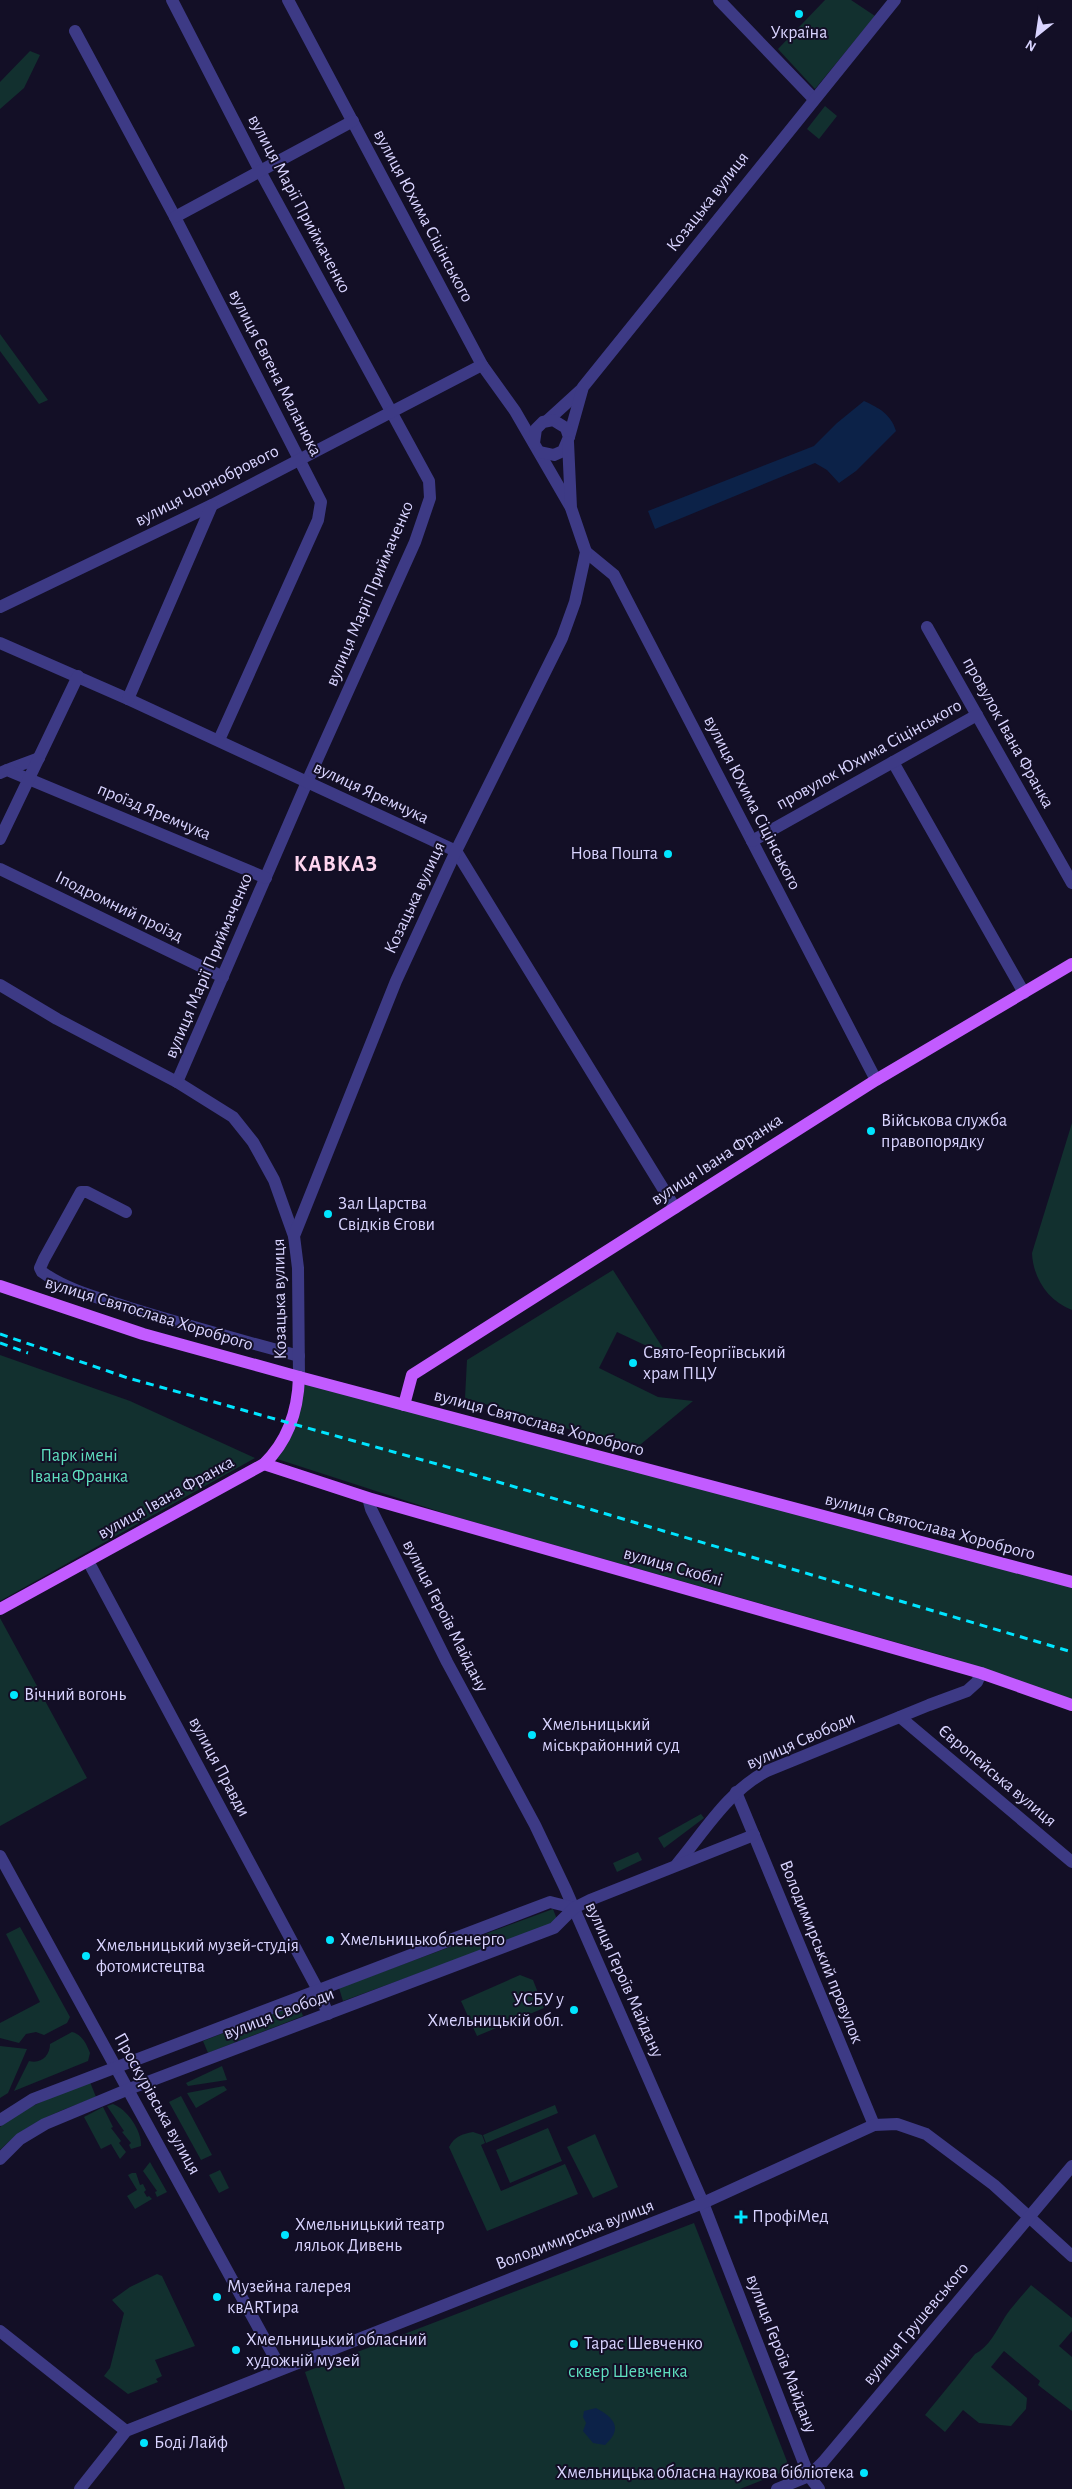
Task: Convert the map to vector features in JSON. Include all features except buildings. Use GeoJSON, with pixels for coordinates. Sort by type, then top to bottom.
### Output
{"type":"FeatureCollection","features":[{"type":"Feature","properties":{"kind":"main road","name":"вулиця Івана Франка"},"geometry":{"type":"LineString","coordinates":[[404,1405],[412,1375],[876,1080],[1072,964]]}},
{"type":"Feature","properties":{"kind":"main road","name":"вулиця Святослава Хороброго"},"geometry":{"type":"LineString","coordinates":[[0,1286],[143,1334],[1072,1582]]}},
{"type":"Feature","properties":{"kind":"main road","name":"вулиця Івана Франка"},"geometry":{"type":"LineString","coordinates":[[0,1609],[264,1464],[279,1448],[287,1433],[293,1416],[299,1377]]}},
{"type":"Feature","properties":{"kind":"main road","name":"вулиця Скоблі"},"geometry":{"type":"LineString","coordinates":[[264,1464],[368,1498],[981,1673],[1072,1705]]}},
{"type":"Feature","properties":{"kind":"street","name":"вулиця Марії Приймаченко"},"geometry":{"type":"LineString","coordinates":[[172,0],[260,171],[429,480],[430,498],[415,542],[307,782],[178,1082]]}},
{"type":"Feature","properties":{"kind":"street","name":"вулиця Юхима Сіцінського"},"geometry":{"type":"LineString","coordinates":[[288,0],[482,365],[515,411],[571,508]]}},
{"type":"Feature","properties":{"kind":"street"},"geometry":{"type":"LineString","coordinates":[[719,0],[814,99]]}},
{"type":"Feature","properties":{"kind":"street","name":"Козацька вулиця"},"geometry":{"type":"LineString","coordinates":[[299,1377],[298,1268],[294,1236],[396,981],[456,851],[562,638],[574,602],[586,552],[571,508],[568,440],[583,387],[895,0]]}},
{"type":"Feature","properties":{"kind":"street","name":"вулиця Євгена Маланюка"},"geometry":{"type":"LineString","coordinates":[[75,31],[175,217],[321,502],[318,520],[219,740]]}},
{"type":"Feature","properties":{"kind":"street"},"geometry":{"type":"LineString","coordinates":[[175,217],[353,121]]}},
{"type":"Feature","properties":{"kind":"street","name":"вулиця Чорнобрового"},"geometry":{"type":"LineString","coordinates":[[0,607],[212,504],[482,365]]}},
{"type":"Feature","properties":{"kind":"street"},"geometry":{"type":"LineString","coordinates":[[515,411],[533,421],[546,421],[562,424],[568,440],[559,454],[549,455],[537,447],[536,429],[546,421],[583,387]]}},
{"type":"Feature","properties":{"kind":"street"},"geometry":{"type":"LineString","coordinates":[[128,698],[212,504]]}},
{"type":"Feature","properties":{"kind":"street","name":"вулиця Юхима Сіцінського"},"geometry":{"type":"LineString","coordinates":[[586,552],[614,575],[876,1080]]}},
{"type":"Feature","properties":{"kind":"street","name":"провулок Івана Франка"},"geometry":{"type":"LineString","coordinates":[[927,627],[1072,883]]}},
{"type":"Feature","properties":{"kind":"street","name":"вулиця Яремчука"},"geometry":{"type":"LineString","coordinates":[[0,642],[128,698],[456,851]]}},
{"type":"Feature","properties":{"kind":"street"},"geometry":{"type":"LineString","coordinates":[[0,839],[78,676]]}},
{"type":"Feature","properties":{"kind":"street","name":"провулок Юхима Сіцінського"},"geometry":{"type":"LineString","coordinates":[[752,841],[977,715]]}},
{"type":"Feature","properties":{"kind":"street"},"geometry":{"type":"LineString","coordinates":[[4,771],[39,758]]}},
{"type":"Feature","properties":{"kind":"street"},"geometry":{"type":"LineString","coordinates":[[893,762],[1024,993]]}},
{"type":"Feature","properties":{"kind":"street","name":"проїзд Яремчука"},"geometry":{"type":"LineString","coordinates":[[4,771],[29,778],[266,878]]}},
{"type":"Feature","properties":{"kind":"street"},"geometry":{"type":"LineString","coordinates":[[456,851],[675,1208]]}},
{"type":"Feature","properties":{"kind":"street","name":"Іподромний проїзд"},"geometry":{"type":"LineString","coordinates":[[0,869],[223,977]]}},
{"type":"Feature","properties":{"kind":"street"},"geometry":{"type":"LineString","coordinates":[[0,984],[56,1019],[178,1082],[233,1117],[253,1142],[274,1180],[294,1236]]}},
{"type":"Feature","properties":{"kind":"street"},"geometry":{"type":"LineString","coordinates":[[126,1212],[87,1192],[81,1192],[44,1259],[40,1268],[42,1272],[63,1284],[103,1299],[193,1328],[299,1356]]}},
{"type":"Feature","properties":{"kind":"street","name":"вулиця Героїв Майдану"},"geometry":{"type":"LineString","coordinates":[[368,1498],[371,1509],[447,1662],[535,1824],[574,1908],[703,2203],[810,2476],[819,2489]]}},
{"type":"Feature","properties":{"kind":"street","name":"вулиця Правди"},"geometry":{"type":"LineString","coordinates":[[88,1561],[318,1990],[328,2014]]}},
{"type":"Feature","properties":{"kind":"street","name":"вулиця Свободи"},"geometry":{"type":"LineString","coordinates":[[0,2159],[13,2145],[36,2128],[129,2089],[554,1928],[574,1908],[675,1866],[736,1792],[766,1771],[968,1692],[977,1682],[981,1673]]}},
{"type":"Feature","properties":{"kind":"street","name":"Європейська вулиця"},"geometry":{"type":"LineString","coordinates":[[900,1717],[1072,1862]]}},
{"type":"Feature","properties":{"kind":"street","name":"Володимирський провулок"},"geometry":{"type":"LineString","coordinates":[[736,1792],[874,2126]]}},
{"type":"Feature","properties":{"kind":"street"},"geometry":{"type":"LineString","coordinates":[[675,1866],[754,1835]]}},
{"type":"Feature","properties":{"kind":"street","name":"Проскурівська вулиця"},"geometry":{"type":"LineString","coordinates":[[0,1856],[282,2369]]}},
{"type":"Feature","properties":{"kind":"street","name":"вулиця Свободи"},"geometry":{"type":"LineString","coordinates":[[0,2120],[33,2099],[116,2066],[550,1902],[574,1908]]}},
{"type":"Feature","properties":{"kind":"street","name":"Володимирська вулиця"},"geometry":{"type":"LineString","coordinates":[[80,2489],[126,2431],[703,2203],[874,2126],[897,2124],[926,2134],[967,2163],[1072,2256]]}},
{"type":"Feature","properties":{"kind":"street","name":"вулиця Грушевського"},"geometry":{"type":"LineString","coordinates":[[777,2489],[810,2476],[1072,2166]]}},
{"type":"Feature","properties":{"kind":"street"},"geometry":{"type":"LineString","coordinates":[[0,2331],[126,2431]]}},
{"type":"Feature","properties":{"kind":"green space"},"geometry":{"type":"Polygon","coordinates":[[[825,0],[851,0],[875,16],[815,89],[778,49],[825,0]]]}},
{"type":"Feature","properties":{"kind":"green space"},"geometry":{"type":"Polygon","coordinates":[[[30,51],[40,55],[24,88],[0,109],[0,82],[30,51]]]}},
{"type":"Feature","properties":{"kind":"green space"},"geometry":{"type":"Polygon","coordinates":[[[825,106],[837,116],[819,139],[807,129],[825,106]]]}},
{"type":"Feature","properties":{"kind":"green space"},"geometry":{"type":"Polygon","coordinates":[[[0,334],[48,400],[39,404],[0,351],[0,334]]]}},
{"type":"Feature","properties":{"kind":"green space"},"geometry":{"type":"Polygon","coordinates":[[[1072,1123],[1072,1310],[1056,1301],[1043,1288],[1035,1271],[1032,1253],[1072,1123]]]}},
{"type":"Feature","properties":{"kind":"green space"},"geometry":{"type":"Polygon","coordinates":[[[613,1270],[668,1356],[617,1332],[599,1368],[658,1397],[693,1401],[635,1449],[465,1398],[467,1360],[613,1270]]]}},
{"type":"Feature","properties":{"kind":"green space","name":"Парк імені Івана Франка"},"geometry":{"type":"Polygon","coordinates":[[[0,1355],[130,1401],[255,1458],[0,1601],[0,1355]]]}},
{"type":"Feature","properties":{"kind":"green space"},"geometry":{"type":"Polygon","coordinates":[[[303,1383],[1072,1587],[1072,1700],[948,1657],[453,1516],[271,1457],[303,1383]]]}},
{"type":"Feature","properties":{"kind":"green space"},"geometry":{"type":"Polygon","coordinates":[[[0,1618],[87,1778],[0,1826],[0,1618]]]}},
{"type":"Feature","properties":{"kind":"green space"},"geometry":{"type":"Polygon","coordinates":[[[701,1814],[704,1818],[664,1848],[658,1838],[701,1814]]]}},
{"type":"Feature","properties":{"kind":"green space"},"geometry":{"type":"Polygon","coordinates":[[[638,1852],[642,1860],[617,1872],[613,1863],[638,1852]]]}},
{"type":"Feature","properties":{"kind":"green space"},"geometry":{"type":"Polygon","coordinates":[[[553,1909],[558,1922],[343,2001],[339,1988],[553,1909]]]}},
{"type":"Feature","properties":{"kind":"green space"},"geometry":{"type":"Polygon","coordinates":[[[20,1927],[70,2017],[67,2023],[44,2035],[36,2032],[26,2034],[19,2043],[0,2038],[0,2023],[40,2002],[6,1934],[20,1927]]]}},
{"type":"Feature","properties":{"kind":"green space"},"geometry":{"type":"Polygon","coordinates":[[[520,1975],[533,1980],[544,2008],[477,2036],[461,2001],[520,1975]]]}},
{"type":"Feature","properties":{"kind":"green space"},"geometry":{"type":"Polygon","coordinates":[[[298,2004],[303,2016],[208,2053],[203,2041],[298,2004]]]}},
{"type":"Feature","properties":{"kind":"green space"},"geometry":{"type":"Polygon","coordinates":[[[72,2032],[79,2035],[86,2043],[90,2053],[88,2061],[14,2091],[29,2061],[33,2062],[44,2058],[50,2048],[50,2044],[72,2032]]]}},
{"type":"Feature","properties":{"kind":"green space"},"geometry":{"type":"Polygon","coordinates":[[[0,2046],[27,2049],[8,2093],[0,2098],[0,2046]]]}},
{"type":"Feature","properties":{"kind":"green space"},"geometry":{"type":"Polygon","coordinates":[[[222,2066],[227,2080],[188,2086],[186,2083],[222,2066]]]}},
{"type":"Feature","properties":{"kind":"green space"},"geometry":{"type":"Polygon","coordinates":[[[90,2082],[96,2097],[45,2118],[21,2132],[0,2150],[0,2127],[10,2119],[43,2101],[90,2082]]]}},
{"type":"Feature","properties":{"kind":"green space"},"geometry":{"type":"Polygon","coordinates":[[[224,2086],[227,2090],[196,2108],[187,2093],[224,2086]]]}},
{"type":"Feature","properties":{"kind":"green space"},"geometry":{"type":"Polygon","coordinates":[[[181,2096],[212,2155],[201,2160],[169,2102],[181,2096]]]}},
{"type":"Feature","properties":{"kind":"green space"},"geometry":{"type":"Polygon","coordinates":[[[113,2104],[133,2121],[141,2140],[141,2146],[131,2149],[129,2145],[131,2143],[122,2132],[124,2131],[107,2106],[113,2104]]]}},
{"type":"Feature","properties":{"kind":"green space"},"geometry":{"type":"Polygon","coordinates":[[[555,2105],[558,2113],[486,2143],[483,2135],[555,2105]]]}},
{"type":"Feature","properties":{"kind":"green space"},"geometry":{"type":"Polygon","coordinates":[[[103,2107],[113,2127],[111,2128],[121,2141],[119,2143],[126,2152],[120,2159],[111,2144],[101,2149],[84,2117],[103,2107]]]}},
{"type":"Feature","properties":{"kind":"green space"},"geometry":{"type":"Polygon","coordinates":[[[548,2128],[562,2161],[510,2183],[496,2150],[548,2128]]]}},
{"type":"Feature","properties":{"kind":"green space"},"geometry":{"type":"Polygon","coordinates":[[[473,2132],[482,2135],[485,2143],[481,2145],[501,2191],[565,2164],[578,2194],[487,2231],[449,2147],[459,2136],[473,2132]]]}},
{"type":"Feature","properties":{"kind":"green space"},"geometry":{"type":"Polygon","coordinates":[[[595,2134],[618,2187],[593,2198],[567,2147],[595,2134]]]}},
{"type":"Feature","properties":{"kind":"green space"},"geometry":{"type":"Polygon","coordinates":[[[150,2162],[167,2192],[157,2197],[155,2192],[157,2191],[143,2171],[150,2162]]]}},
{"type":"Feature","properties":{"kind":"green space"},"geometry":{"type":"Polygon","coordinates":[[[220,2170],[229,2188],[219,2193],[209,2175],[220,2170]]]}},
{"type":"Feature","properties":{"kind":"green space"},"geometry":{"type":"Polygon","coordinates":[[[136,2173],[140,2185],[143,2184],[146,2190],[144,2192],[147,2197],[149,2196],[152,2199],[135,2209],[127,2196],[137,2190],[128,2175],[136,2173]]]}},
{"type":"Feature","properties":{"kind":"green space","name":"сквер Шевченка"},"geometry":{"type":"Polygon","coordinates":[[[694,2223],[790,2469],[740,2489],[345,2489],[305,2372],[694,2223]]]}},
{"type":"Feature","properties":{"kind":"green space"},"geometry":{"type":"Polygon","coordinates":[[[157,2274],[162,2276],[195,2346],[155,2360],[162,2376],[156,2379],[158,2382],[128,2394],[104,2376],[110,2368],[124,2313],[112,2300],[130,2287],[157,2274]]]}},
{"type":"Feature","properties":{"kind":"green space"},"geometry":{"type":"Polygon","coordinates":[[[1031,2285],[1072,2318],[1072,2331],[1059,2346],[1072,2357],[1072,2411],[1038,2385],[1040,2381],[1004,2351],[991,2367],[1027,2398],[1026,2409],[1011,2426],[979,2423],[963,2410],[945,2432],[925,2415],[975,2354],[989,2343],[1008,2313],[1031,2285]]]}},
{"type":"Feature","properties":{"kind":"water"},"geometry":{"type":"Polygon","coordinates":[[[864,401],[888,416],[896,431],[856,471],[839,483],[827,470],[815,463],[655,529],[648,511],[814,446],[837,423],[864,401]]]}},
{"type":"Feature","properties":{"kind":"water"},"geometry":{"type":"Polygon","coordinates":[[[596,2408],[608,2416],[614,2424],[614,2434],[605,2445],[593,2443],[583,2431],[586,2423],[583,2417],[584,2411],[596,2408]]]}},
{"type":"Feature","properties":{"kind":"railway"},"geometry":{"type":"LineString","coordinates":[[0,1334],[128,1378],[451,1468],[1072,1652]]}},
{"type":"Feature","properties":{"kind":"railway"},"geometry":{"type":"LineString","coordinates":[[0,1343],[28,1353]]}},
{"type":"Feature","properties":{"kind":"place","name":"Україна"},"geometry":{"type":"Point","coordinates":[799,14]}},
{"type":"Feature","properties":{"kind":"place","name":"Нова Пошта"},"geometry":{"type":"Point","coordinates":[668,854]}},
{"type":"Feature","properties":{"kind":"place","name":"Військова служба правопорядку"},"geometry":{"type":"Point","coordinates":[871,1131]}},
{"type":"Feature","properties":{"kind":"place","name":"Зал Царства Свідків Єгови"},"geometry":{"type":"Point","coordinates":[328,1214]}},
{"type":"Feature","properties":{"kind":"place","name":"Свято-Георгіївський храм ПЦУ"},"geometry":{"type":"Point","coordinates":[633,1363]}},
{"type":"Feature","properties":{"kind":"place","name":"Вічний вогонь"},"geometry":{"type":"Point","coordinates":[14,1695]}},
{"type":"Feature","properties":{"kind":"place","name":"Хмельницький міськрайонний суд"},"geometry":{"type":"Point","coordinates":[532,1735]}},
{"type":"Feature","properties":{"kind":"place","name":"Хмельницькобленерго"},"geometry":{"type":"Point","coordinates":[330,1940]}},
{"type":"Feature","properties":{"kind":"place","name":"Хмельницький музей-студія фотомистецтва"},"geometry":{"type":"Point","coordinates":[86,1956]}},
{"type":"Feature","properties":{"kind":"place","name":"УСБУ у Хмельницькій обл."},"geometry":{"type":"Point","coordinates":[574,2010]}},
{"type":"Feature","properties":{"kind":"place","name":"ПрофіМед"},"geometry":{"type":"Point","coordinates":[741,2217]}},
{"type":"Feature","properties":{"kind":"place","name":"Хмельницький театр ляльок Дивень"},"geometry":{"type":"Point","coordinates":[285,2235]}},
{"type":"Feature","properties":{"kind":"place","name":"Музейна галерея квARTира"},"geometry":{"type":"Point","coordinates":[217,2297]}},
{"type":"Feature","properties":{"kind":"place","name":"Тарас Шевченко"},"geometry":{"type":"Point","coordinates":[574,2344]}},
{"type":"Feature","properties":{"kind":"place","name":"Хмельницький обласний художній музей"},"geometry":{"type":"Point","coordinates":[236,2350]}},
{"type":"Feature","properties":{"kind":"place","name":"Боді Лайф"},"geometry":{"type":"Point","coordinates":[144,2443]}},
{"type":"Feature","properties":{"kind":"place","name":"Хмельницька обласна наукова бібліотека"},"geometry":{"type":"Point","coordinates":[864,2473]}},
{"type":"Feature","properties":{"kind":"district","name":"КАВКАЗ"},"geometry":{"type":"Point","coordinates":[336,864]}}]}
